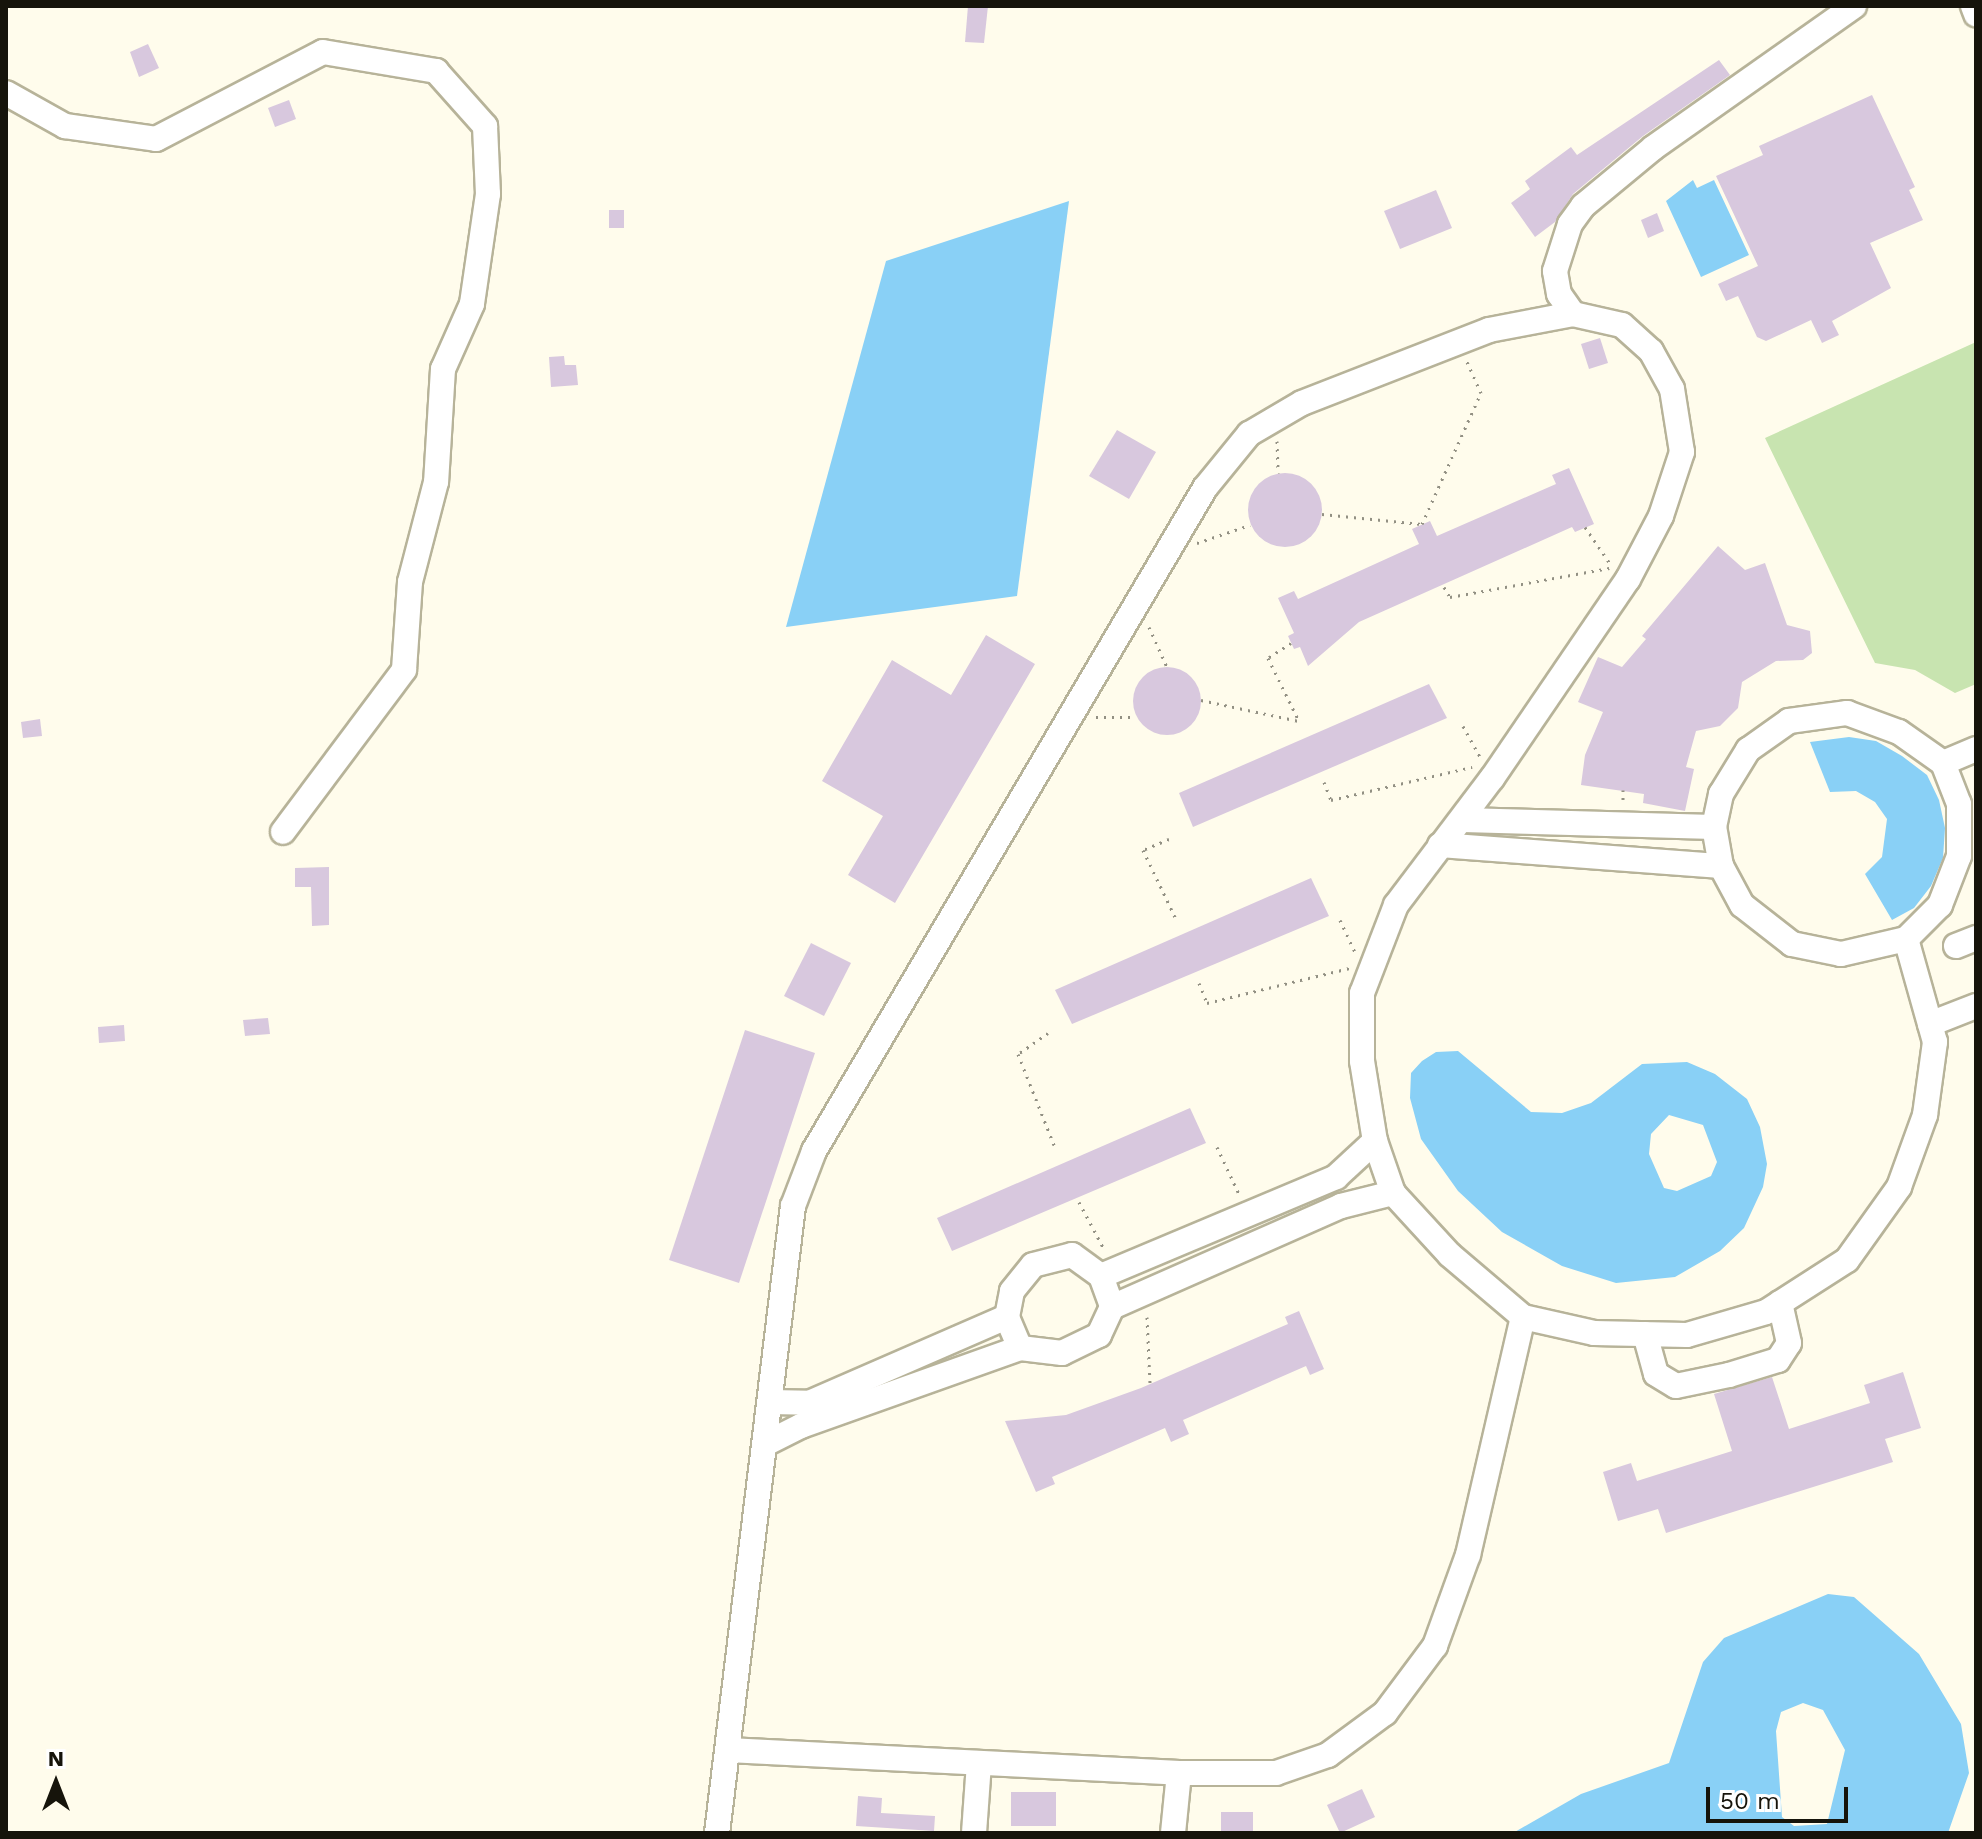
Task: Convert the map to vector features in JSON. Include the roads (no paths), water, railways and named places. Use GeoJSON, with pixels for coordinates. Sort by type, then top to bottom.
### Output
{"type":"FeatureCollection","features":[{"type":"Feature","properties":{"kind":"street"},"geometry":{"type":"LineString","coordinates":[[1573,314],[1559,294],[1555,271],[1570,224],[1583,206],[1653,148],[1854,6]]}},
{"type":"Feature","properties":{"kind":"street"},"geometry":{"type":"LineString","coordinates":[[1973,6],[1976,14]]}},
{"type":"Feature","properties":{"kind":"street"},"geometry":{"type":"LineString","coordinates":[[6,93],[65,126],[156,139],[323,52],[436,71],[485,126],[488,194],[474,288],[443,369],[436,482],[410,582],[404,670],[283,832]]}},
{"type":"Feature","properties":{"kind":"street"},"geometry":{"type":"LineString","coordinates":[[717,1833],[793,1206],[814,1151],[1205,488],[1249,434],[1302,403],[1489,330],[1573,314],[1622,325],[1651,351],[1672,389],[1682,452],[1661,516],[1618,576],[1463,820],[1440,845],[1396,905],[1365,972],[1362,1061],[1375,1141],[1393,1193],[1450,1255],[1523,1317],[1594,1333],[1687,1335],[1780,1303],[1847,1260],[1899,1187],[1925,1115],[1935,1042],[1906,939]]}},
{"type":"Feature","properties":{"kind":"street"},"geometry":{"type":"LineString","coordinates":[[1847,713],[1899,732],[1943,763],[1967,800],[1959,856],[1940,905],[1906,939],[1841,954],[1792,944],[1742,905],[1721,866],[1714,827],[1721,794],[1748,750],[1789,721],[1847,713]]}},
{"type":"Feature","properties":{"kind":"street"},"geometry":{"type":"LineString","coordinates":[[1943,763],[1976,749]]}},
{"type":"Feature","properties":{"kind":"street"},"geometry":{"type":"LineString","coordinates":[[1463,820],[1714,827]]}},
{"type":"Feature","properties":{"kind":"street"},"geometry":{"type":"LineString","coordinates":[[1440,845],[1721,866]]}},
{"type":"Feature","properties":{"kind":"street"},"geometry":{"type":"LineString","coordinates":[[1930,1024],[1976,1006]]}},
{"type":"Feature","properties":{"kind":"street"},"geometry":{"type":"LineString","coordinates":[[1020,1348],[1007,1317],[1012,1291],[1033,1265],[1072,1255],[1108,1273],[1336,1177],[1375,1141]]}},
{"type":"Feature","properties":{"kind":"street"},"geometry":{"type":"LineString","coordinates":[[1112,1307],[1341,1206],[1393,1193]]}},
{"type":"Feature","properties":{"kind":"street"},"geometry":{"type":"LineString","coordinates":[[765,1444],[801,1426],[1020,1348],[1062,1353],[1099,1335],[1112,1307],[1108,1273]]}},
{"type":"Feature","properties":{"kind":"street"},"geometry":{"type":"LineString","coordinates":[[1645,1334],[1656,1374],[1676,1386],[1729,1375],[1778,1360],[1789,1343],[1780,1303]]}},
{"type":"Feature","properties":{"kind":"street"},"geometry":{"type":"LineString","coordinates":[[770,1402],[809,1403],[1007,1317]]}},
{"type":"Feature","properties":{"kind":"street"},"geometry":{"type":"LineString","coordinates":[[728,1750],[1179,1773],[1276,1773],[1328,1755],[1385,1713],[1435,1646],[1468,1555],[1523,1317]]}},
{"type":"Feature","properties":{"kind":"street"},"geometry":{"type":"LineString","coordinates":[[974,1833],[979,1763]]}},
{"type":"Feature","properties":{"kind":"street"},"geometry":{"type":"LineString","coordinates":[[1173,1833],[1179,1773]]}},
{"type":"Feature","properties":{"kind":"water"},"geometry":{"type":"Polygon","coordinates":[[[1693,180],[1697,188],[1714,180],[1749,255],[1701,277],[1666,201],[1693,180]]]}},
{"type":"Feature","properties":{"kind":"water"},"geometry":{"type":"Polygon","coordinates":[[[1069,201],[1017,596],[786,627],[886,261],[1069,201]]]}},
{"type":"Feature","properties":{"kind":"water"},"geometry":{"type":"Polygon","coordinates":[[[1849,737],[1876,741],[1902,756],[1927,775],[1939,800],[1945,828],[1943,858],[1931,886],[1914,908],[1892,920],[1865,874],[1882,857],[1887,819],[1875,802],[1856,791],[1830,792],[1810,742],[1849,737]]]}},
{"type":"Feature","properties":{"kind":"water"},"geometry":{"type":"Polygon","coordinates":[[[1458,1051],[1531,1112],[1562,1113],[1591,1103],[1642,1064],[1687,1062],[1715,1074],[1747,1099],[1760,1127],[1767,1164],[1763,1187],[1744,1228],[1720,1251],[1675,1277],[1616,1283],[1562,1266],[1502,1232],[1458,1191],[1421,1139],[1410,1098],[1411,1073],[1436,1052],[1458,1051]],[[1669,1115],[1651,1134],[1649,1154],[1664,1188],[1677,1191],[1711,1176],[1717,1162],[1703,1125],[1669,1115]]]}},
{"type":"Feature","properties":{"kind":"water"},"geometry":{"type":"Polygon","coordinates":[[[1828,1594],[1854,1597],[1919,1654],[1961,1724],[1969,1773],[1948,1833],[1513,1833],[1581,1794],[1669,1763],[1703,1662],[1724,1638],[1828,1594]],[[1803,1703],[1781,1712],[1776,1731],[1782,1817],[1794,1826],[1827,1824],[1845,1750],[1823,1710],[1803,1703]]]}}]}
